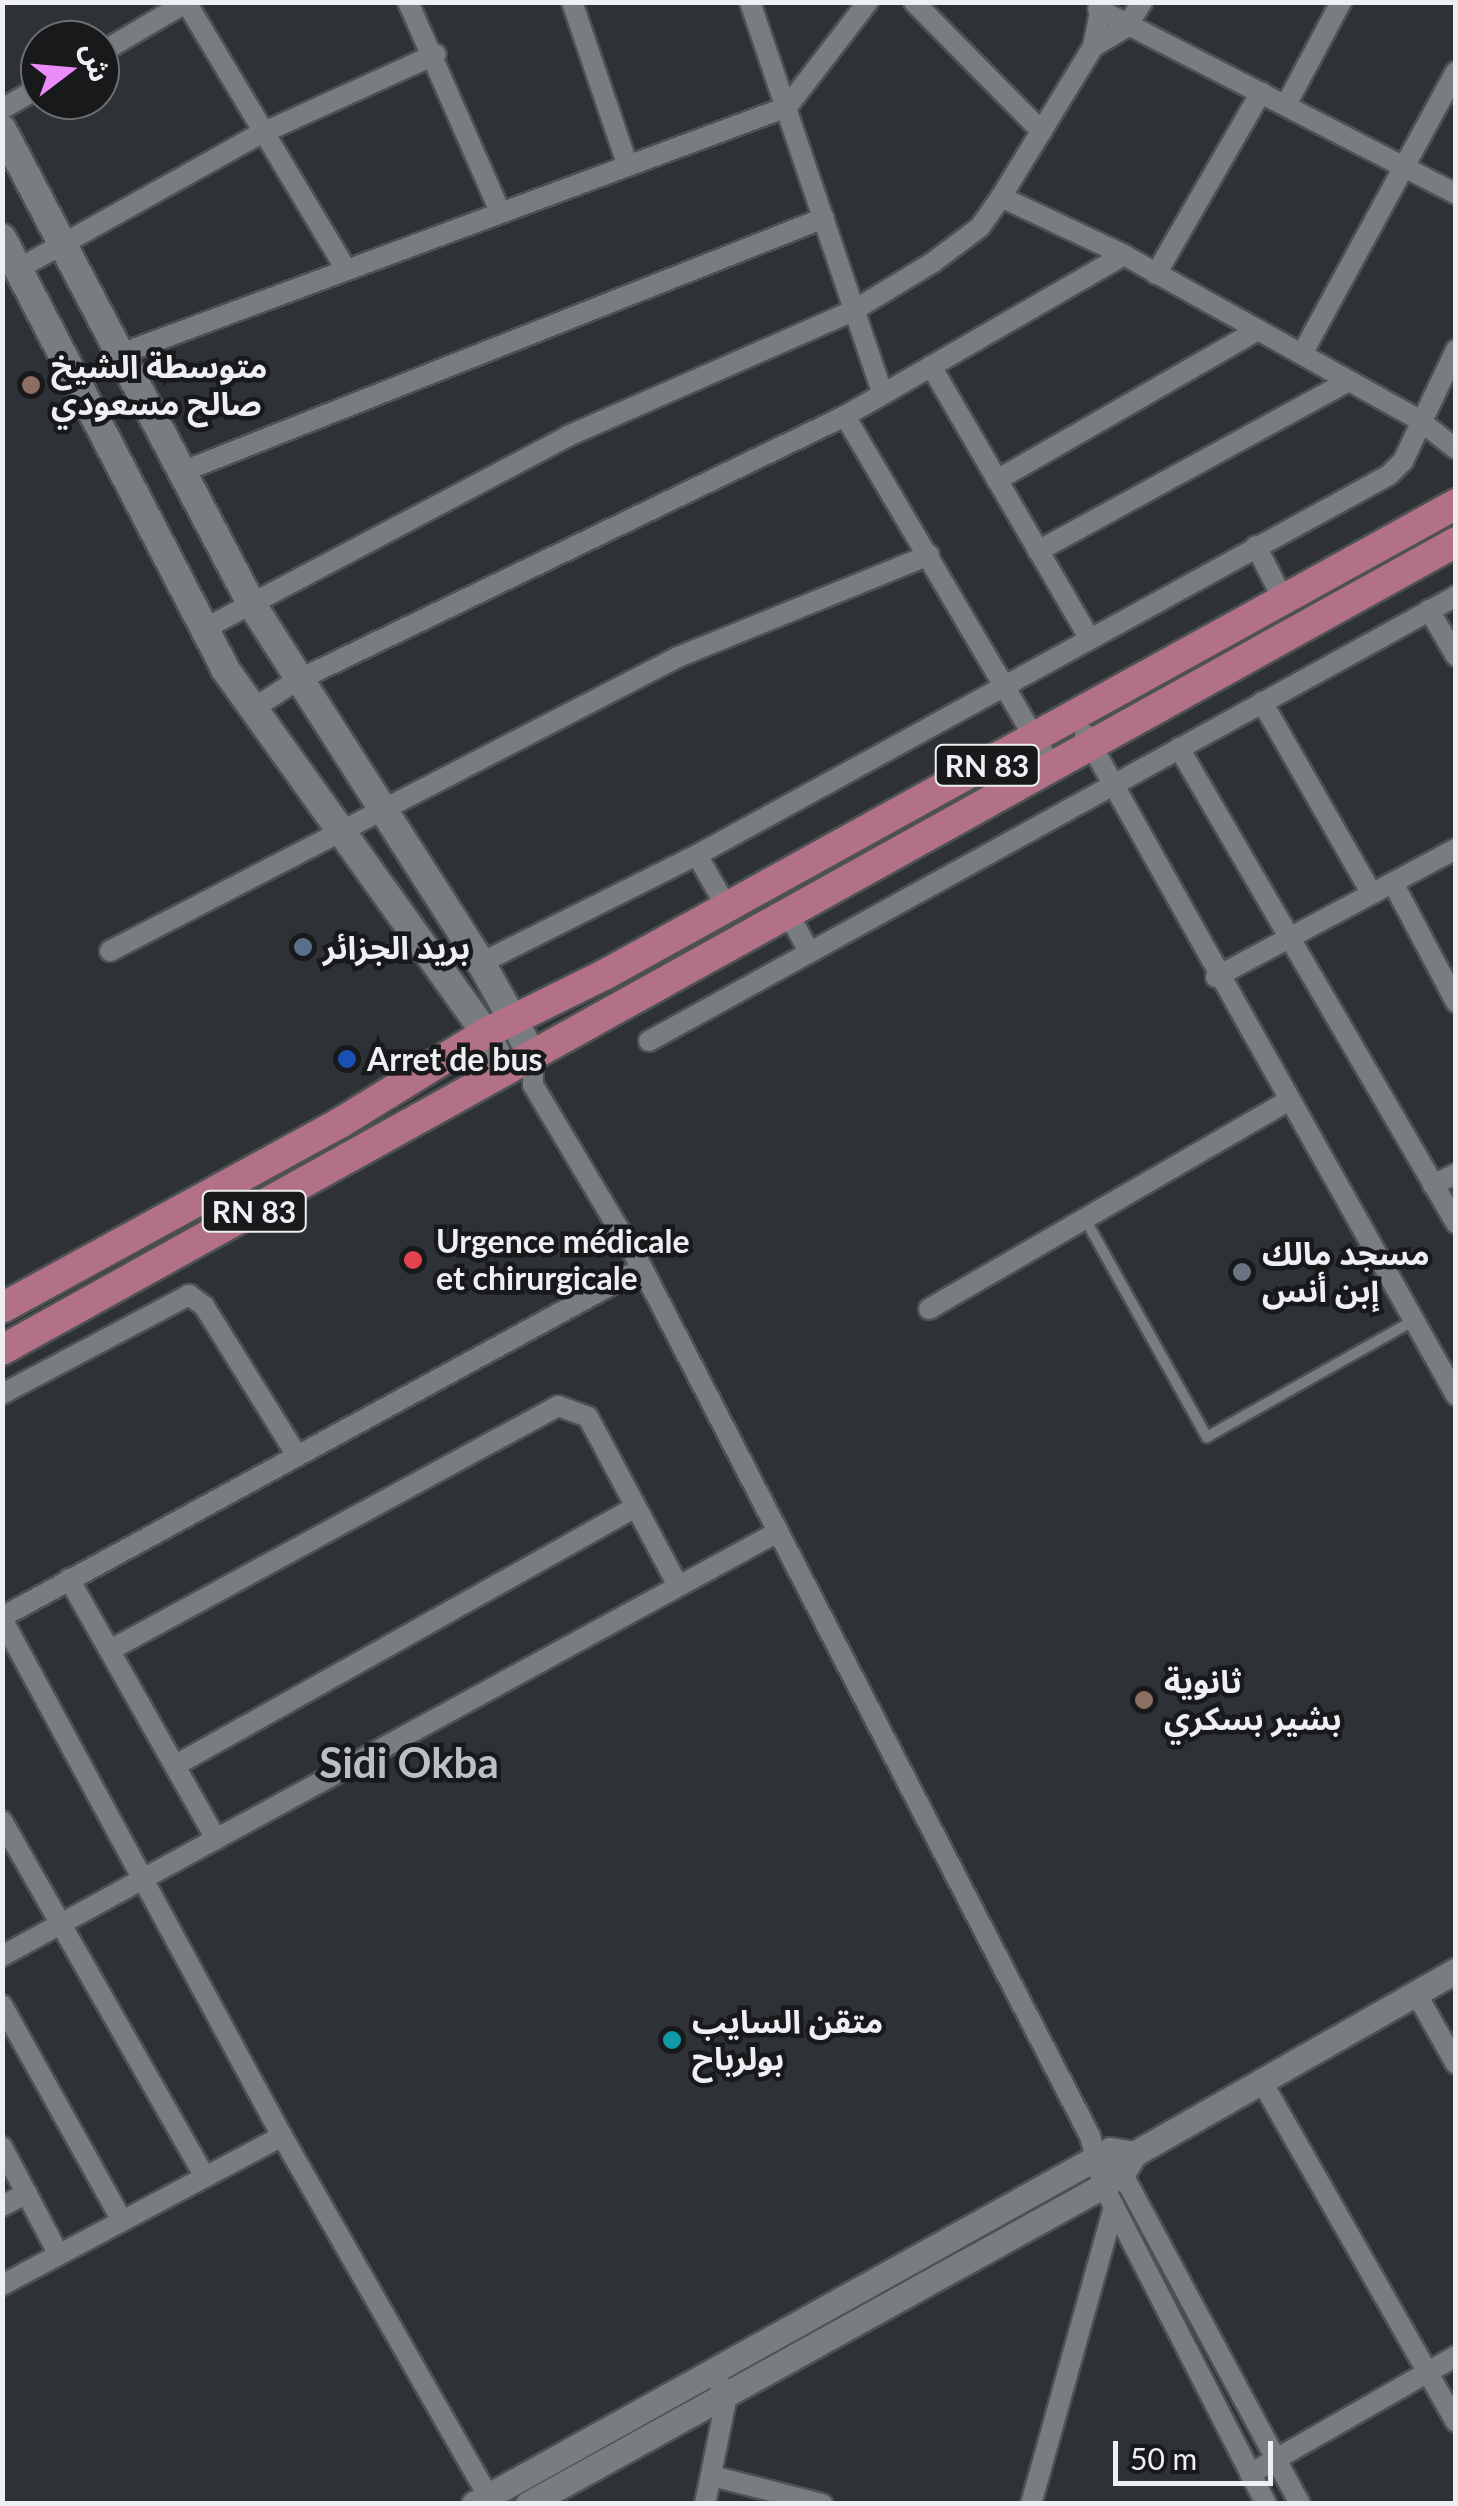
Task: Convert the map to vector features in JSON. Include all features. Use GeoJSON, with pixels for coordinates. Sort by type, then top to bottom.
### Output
{"type":"FeatureCollection","features":[{"type":"Feature","properties":{"kind":"main road"},"geometry":{"type":"LineString","coordinates":[[2,129],[251,602],[296,681],[384,811],[515,1019],[533,1070]]}},
{"type":"Feature","properties":{"kind":"main road"},"geometry":{"type":"LineString","coordinates":[[2,238],[204,629],[251,710],[486,1033],[504,1070]]}},
{"type":"Feature","properties":{"kind":"main road","name":"RN 83"},"geometry":{"type":"LineString","coordinates":[[2,1308],[340,1123],[486,1033],[1035,739],[1456,504]]}},
{"type":"Feature","properties":{"kind":"main road","name":"RN 83"},"geometry":{"type":"LineString","coordinates":[[2,1350],[504,1070],[533,1070],[789,915],[1456,542]]}},
{"type":"Feature","properties":{"kind":"main road"},"geometry":{"type":"LineString","coordinates":[[340,1123],[359,1153]]}},
{"type":"Feature","properties":{"kind":"street"},"geometry":{"type":"LineString","coordinates":[[408,2],[436,54],[500,212]]}},
{"type":"Feature","properties":{"kind":"street"},"geometry":{"type":"LineString","coordinates":[[572,2],[627,164]]}},
{"type":"Feature","properties":{"kind":"street"},"geometry":{"type":"LineString","coordinates":[[750,2],[824,218],[851,312],[883,394]]}},
{"type":"Feature","properties":{"kind":"street"},"geometry":{"type":"LineString","coordinates":[[123,353],[787,107],[868,2]]}},
{"type":"Feature","properties":{"kind":"street"},"geometry":{"type":"LineString","coordinates":[[914,2],[1042,132]]}},
{"type":"Feature","properties":{"kind":"street"},"geometry":{"type":"LineString","coordinates":[[1093,48],[1126,27],[1142,2]]}},
{"type":"Feature","properties":{"kind":"street"},"geometry":{"type":"LineString","coordinates":[[1286,105],[1341,2]]}},
{"type":"Feature","properties":{"kind":"street"},"geometry":{"type":"LineString","coordinates":[[120,41],[186,3],[260,134],[346,269]]}},
{"type":"Feature","properties":{"kind":"street"},"geometry":{"type":"LineString","coordinates":[[204,629],[568,436],[851,312],[980,226],[1093,48],[1100,6],[1126,27],[1456,194]]}},
{"type":"Feature","properties":{"kind":"street"},"geometry":{"type":"LineString","coordinates":[[18,269],[260,134],[436,54]]}},
{"type":"Feature","properties":{"kind":"street"},"geometry":{"type":"LineString","coordinates":[[1302,354],[1456,72]]}},
{"type":"Feature","properties":{"kind":"street"},"geometry":{"type":"LineString","coordinates":[[1156,274],[1261,92]]}},
{"type":"Feature","properties":{"kind":"street"},"geometry":{"type":"LineString","coordinates":[[1001,197],[1124,255],[1418,419],[1456,449]]}},
{"type":"Feature","properties":{"kind":"street"},"geometry":{"type":"LineString","coordinates":[[184,470],[824,218]]}},
{"type":"Feature","properties":{"kind":"street"},"geometry":{"type":"LineString","coordinates":[[251,710],[296,681],[845,416],[1124,255]]}},
{"type":"Feature","properties":{"kind":"street"},"geometry":{"type":"LineString","coordinates":[[997,480],[1258,330]]}},
{"type":"Feature","properties":{"kind":"street"},"geometry":{"type":"LineString","coordinates":[[481,963],[697,855],[1388,474],[1403,461],[1418,419],[1456,350]]}},
{"type":"Feature","properties":{"kind":"street"},"geometry":{"type":"LineString","coordinates":[[931,366],[1089,638]]}},
{"type":"Feature","properties":{"kind":"street"},"geometry":{"type":"LineString","coordinates":[[1038,551],[1349,380]]}},
{"type":"Feature","properties":{"kind":"street"},"geometry":{"type":"LineString","coordinates":[[845,416],[1052,768]]}},
{"type":"Feature","properties":{"kind":"street"},"geometry":{"type":"LineString","coordinates":[[1256,546],[1283,599]]}},
{"type":"Feature","properties":{"kind":"street"},"geometry":{"type":"LineString","coordinates":[[110,951],[337,830],[384,811],[678,657],[929,555]]}},
{"type":"Feature","properties":{"kind":"street"},"geometry":{"type":"LineString","coordinates":[[649,1041],[808,949],[1456,596]]}},
{"type":"Feature","properties":{"kind":"street"},"geometry":{"type":"LineString","coordinates":[[1429,610],[1456,656]]}},
{"type":"Feature","properties":{"kind":"street"},"geometry":{"type":"LineString","coordinates":[[1262,702],[1372,894]]}},
{"type":"Feature","properties":{"kind":"street"},"geometry":{"type":"LineString","coordinates":[[1073,715],[1286,1102],[1456,1395]]}},
{"type":"Feature","properties":{"kind":"street"},"geometry":{"type":"LineString","coordinates":[[1179,748],[1456,1223]]}},
{"type":"Feature","properties":{"kind":"street"},"geometry":{"type":"LineString","coordinates":[[1216,976],[1456,849]]}},
{"type":"Feature","properties":{"kind":"street"},"geometry":{"type":"LineString","coordinates":[[697,855],[726,906]]}},
{"type":"Feature","properties":{"kind":"street"},"geometry":{"type":"LineString","coordinates":[[1393,883],[1456,1002]]}},
{"type":"Feature","properties":{"kind":"street"},"geometry":{"type":"LineString","coordinates":[[789,915],[808,949]]}},
{"type":"Feature","properties":{"kind":"street"},"geometry":{"type":"LineString","coordinates":[[533,1070],[642,1268],[776,1533],[1110,2167],[1300,2504]]}},
{"type":"Feature","properties":{"kind":"street"},"geometry":{"type":"LineString","coordinates":[[930,1310],[1286,1102]]}},
{"type":"Feature","properties":{"kind":"street"},"geometry":{"type":"LineString","coordinates":[[1434,1185],[1456,1174]]}},
{"type":"Feature","properties":{"kind":"street"},"geometry":{"type":"LineString","coordinates":[[642,1268],[2,1618],[485,2501],[720,2385]]}},
{"type":"Feature","properties":{"kind":"street"},"geometry":{"type":"LineString","coordinates":[[2,1394],[189,1295],[204,1306],[296,1454]]}},
{"type":"Feature","properties":{"kind":"street"},"geometry":{"type":"LineString","coordinates":[[110,1650],[558,1406],[588,1418],[676,1582]]}},
{"type":"Feature","properties":{"kind":"street"},"geometry":{"type":"LineString","coordinates":[[176,1765],[634,1508]]}},
{"type":"Feature","properties":{"kind":"street"},"geometry":{"type":"LineString","coordinates":[[2,1956],[676,1582],[776,1533]]}},
{"type":"Feature","properties":{"kind":"street"},"geometry":{"type":"LineString","coordinates":[[69,1580],[216,1840]]}},
{"type":"Feature","properties":{"kind":"street"},"geometry":{"type":"LineString","coordinates":[[2,1820],[206,2177]]}},
{"type":"Feature","properties":{"kind":"street"},"geometry":{"type":"LineString","coordinates":[[528,2504],[720,2385],[1456,1970]]}},
{"type":"Feature","properties":{"kind":"street"},"geometry":{"type":"LineString","coordinates":[[1416,1993],[1456,2064]]}},
{"type":"Feature","properties":{"kind":"street"},"geometry":{"type":"LineString","coordinates":[[2,2004],[122,2221]]}},
{"type":"Feature","properties":{"kind":"street"},"geometry":{"type":"LineString","coordinates":[[1262,2082],[1456,2422]]}},
{"type":"Feature","properties":{"kind":"street"},"geometry":{"type":"LineString","coordinates":[[2,2284],[282,2136]]}},
{"type":"Feature","properties":{"kind":"street"},"geometry":{"type":"LineString","coordinates":[[2,2147],[59,2254]]}},
{"type":"Feature","properties":{"kind":"street"},"geometry":{"type":"LineString","coordinates":[[1110,2167],[1266,2504]]}},
{"type":"Feature","properties":{"kind":"street"},"geometry":{"type":"LineString","coordinates":[[1030,2504],[1110,2167]]}},
{"type":"Feature","properties":{"kind":"street"},"geometry":{"type":"LineString","coordinates":[[2,2206],[27,2193]]}},
{"type":"Feature","properties":{"kind":"street"},"geometry":{"type":"LineString","coordinates":[[1250,2474],[1456,2356]]}},
{"type":"Feature","properties":{"kind":"street"},"geometry":{"type":"LineString","coordinates":[[705,2504],[712,2476],[720,2385]]}},
{"type":"Feature","properties":{"kind":"street"},"geometry":{"type":"LineString","coordinates":[[712,2476],[822,2504]]}},
{"type":"Feature","properties":{"kind":"lane"},"geometry":{"type":"LineString","coordinates":[[1086,1218],[1207,1437],[1413,1321]]}},
{"type":"Feature","properties":{"kind":"place","name":"متوسطة الشيخ صالح مسعودي"},"geometry":{"type":"Point","coordinates":[31,385]}},
{"type":"Feature","properties":{"kind":"place","name":"بريد الجزائر"},"geometry":{"type":"Point","coordinates":[303,947]}},
{"type":"Feature","properties":{"kind":"place","name":"Arret de bus"},"geometry":{"type":"Point","coordinates":[347,1059]}},
{"type":"Feature","properties":{"kind":"place","name":"Urgence médicale et chirurgicale"},"geometry":{"type":"Point","coordinates":[413,1260]}},
{"type":"Feature","properties":{"kind":"place","name":"مسجد مالك إبن أنس"},"geometry":{"type":"Point","coordinates":[1242,1272]}},
{"type":"Feature","properties":{"kind":"place","name":"ثانوية بشير بسكري"},"geometry":{"type":"Point","coordinates":[1144,1700]}},
{"type":"Feature","properties":{"kind":"place","name":"متقن السايب بولرباح"},"geometry":{"type":"Point","coordinates":[672,2040]}},
{"type":"Feature","properties":{"kind":"district","name":"Sidi Okba"},"geometry":{"type":"Point","coordinates":[409,1762]}}]}
